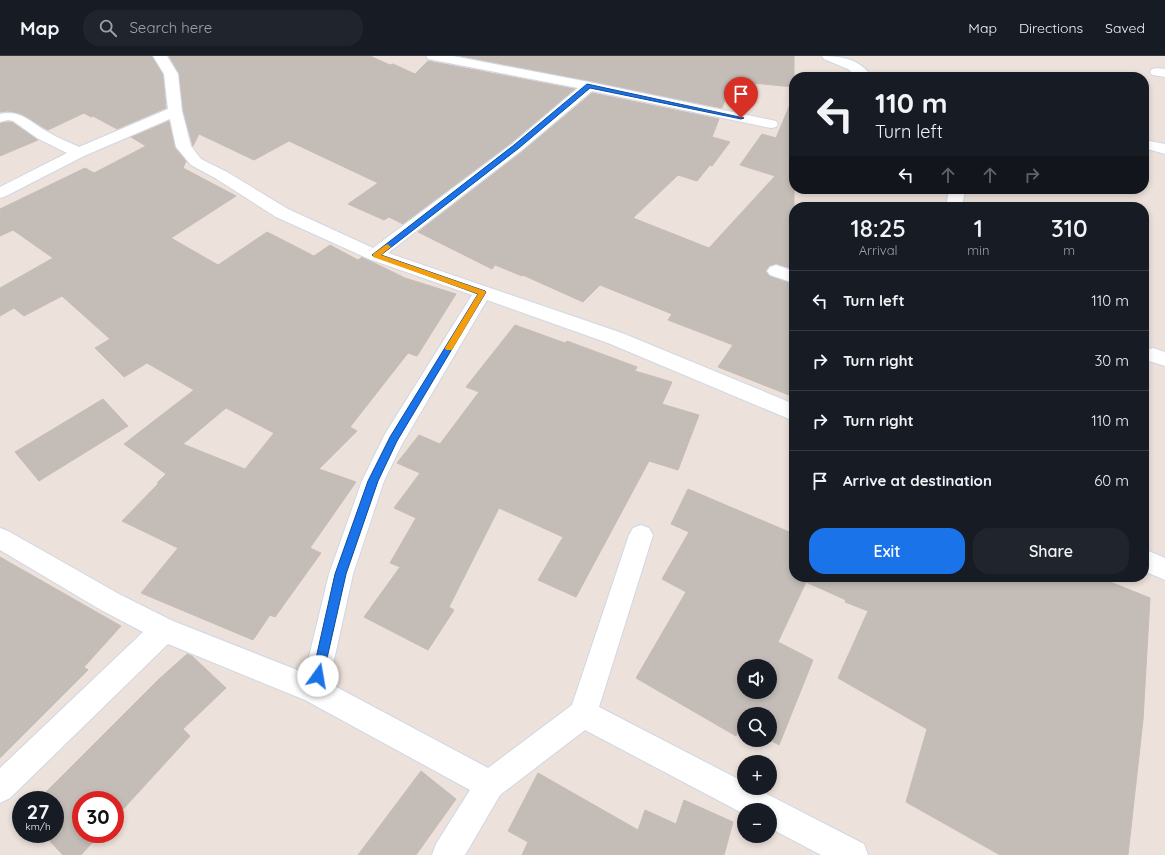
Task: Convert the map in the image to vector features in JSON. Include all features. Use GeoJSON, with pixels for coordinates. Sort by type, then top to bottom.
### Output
{"type":"FeatureCollection","features":[{"type":"Feature","properties":{"kind":"street"},"geometry":{"type":"LineString","coordinates":[[160,56],[171,74],[176,111],[184,147],[196,162],[222,175],[282,213],[376,255],[615,338],[789,411]]}},
{"type":"Feature","properties":{"kind":"street"},"geometry":{"type":"LineString","coordinates":[[433,56],[589,86],[771,124]]}},
{"type":"Feature","properties":{"kind":"street"},"geometry":{"type":"LineString","coordinates":[[830,56],[853,66],[860,72]]}},
{"type":"Feature","properties":{"kind":"street"},"geometry":{"type":"LineString","coordinates":[[376,255],[517,147],[589,86]]}},
{"type":"Feature","properties":{"kind":"street"},"geometry":{"type":"LineString","coordinates":[[0,192],[79,153],[176,111]]}},
{"type":"Feature","properties":{"kind":"street"},"geometry":{"type":"LineString","coordinates":[[0,118],[8,116],[18,118],[42,135],[79,153]]}},
{"type":"Feature","properties":{"kind":"street"},"geometry":{"type":"LineString","coordinates":[[1149,145],[1165,149]]}},
{"type":"Feature","properties":{"kind":"street"},"geometry":{"type":"LineString","coordinates":[[776,271],[789,275]]}},
{"type":"Feature","properties":{"kind":"street"},"geometry":{"type":"LineString","coordinates":[[314,690],[341,574],[373,481],[393,440],[483,292]]}},
{"type":"Feature","properties":{"kind":"street"},"geometry":{"type":"LineString","coordinates":[[447,855],[490,785],[582,714],[641,535]]}},
{"type":"Feature","properties":{"kind":"street"},"geometry":{"type":"LineString","coordinates":[[0,538],[110,602],[164,630],[314,690],[490,785]]}},
{"type":"Feature","properties":{"kind":"street"},"geometry":{"type":"LineString","coordinates":[[1149,562],[1165,569]]}},
{"type":"Feature","properties":{"kind":"street"},"geometry":{"type":"LineString","coordinates":[[0,788],[164,630]]}},
{"type":"Feature","properties":{"kind":"street"},"geometry":{"type":"LineString","coordinates":[[582,714],[754,803]]}},
{"type":"Feature","properties":{"kind":"street"},"geometry":{"type":"LineString","coordinates":[[777,816],[854,855]]}},
{"type":"Feature","properties":{"kind":"building"},"geometry":{"type":"Polygon","coordinates":[[[0,56],[152,56],[163,74],[166,108],[117,129],[93,116],[91,117],[84,113],[48,130],[20,114],[8,111],[0,112],[0,56]]]}},
{"type":"Feature","properties":{"kind":"building"},"geometry":{"type":"Polygon","coordinates":[[[169,56],[370,56],[415,74],[428,61],[575,89],[511,143],[403,224],[389,217],[384,220],[348,204],[378,183],[289,141],[254,160],[199,134],[193,146],[183,111],[179,74],[169,56]]]}},
{"type":"Feature","properties":{"kind":"building"},"geometry":{"type":"Polygon","coordinates":[[[461,56],[794,56],[794,72],[789,72],[789,87],[732,81],[722,108],[461,56]]]}},
{"type":"Feature","properties":{"kind":"building"},"geometry":{"type":"Polygon","coordinates":[[[592,93],[719,119],[712,137],[730,142],[712,166],[710,165],[697,181],[678,175],[633,218],[709,248],[775,176],[740,165],[762,134],[776,138],[789,107],[789,194],[794,194],[794,202],[789,202],[789,268],[776,264],[769,266],[766,271],[770,276],[789,282],[789,395],[718,367],[733,345],[668,320],[672,314],[600,285],[583,302],[523,275],[522,276],[495,265],[492,269],[418,232],[523,151],[592,93]]]}},
{"type":"Feature","properties":{"kind":"building"},"geometry":{"type":"Polygon","coordinates":[[[169,121],[175,147],[186,161],[183,168],[236,196],[171,238],[218,265],[267,232],[314,256],[330,245],[358,260],[362,257],[405,278],[456,294],[417,356],[408,353],[350,427],[357,431],[319,469],[356,482],[310,548],[321,553],[275,617],[270,615],[253,640],[141,593],[178,548],[122,521],[166,474],[124,444],[194,390],[147,363],[124,377],[95,348],[110,339],[62,296],[24,316],[14,308],[0,316],[0,288],[53,258],[13,230],[0,236],[0,209],[85,168],[94,173],[146,146],[131,137],[169,121]],[[226,408],[183,444],[245,469],[274,433],[226,408]]]}},
{"type":"Feature","properties":{"kind":"building"},"geometry":{"type":"Polygon","coordinates":[[[12,122],[38,140],[0,156],[0,123],[12,122]]]}},
{"type":"Feature","properties":{"kind":"building"},"geometry":{"type":"Polygon","coordinates":[[[515,325],[565,343],[567,341],[637,367],[635,371],[672,382],[662,404],[699,415],[678,470],[649,461],[576,597],[538,580],[563,537],[499,508],[449,607],[454,610],[428,650],[364,617],[400,567],[390,563],[416,518],[394,508],[420,473],[397,463],[419,435],[440,444],[479,392],[466,387],[515,325]]]}},
{"type":"Feature","properties":{"kind":"building"},"geometry":{"type":"Polygon","coordinates":[[[103,399],[128,426],[39,481],[15,452],[103,399]]]}},
{"type":"Feature","properties":{"kind":"building"},"geometry":{"type":"Polygon","coordinates":[[[688,489],[789,532],[789,582],[806,582],[778,642],[813,660],[779,745],[777,744],[777,707],[737,707],[736,736],[636,678],[686,592],[662,579],[689,532],[671,524],[688,489]]]}},
{"type":"Feature","properties":{"kind":"building"},"geometry":{"type":"Polygon","coordinates":[[[0,557],[121,626],[84,667],[88,670],[0,758],[0,557]]]}},
{"type":"Feature","properties":{"kind":"building"},"geometry":{"type":"Polygon","coordinates":[[[806,582],[1110,582],[1150,598],[1143,720],[1128,855],[1000,855],[906,802],[927,729],[838,678],[868,611],[845,602],[846,600],[806,582]]]}},
{"type":"Feature","properties":{"kind":"building"},"geometry":{"type":"Polygon","coordinates":[[[187,654],[192,656],[226,688],[183,729],[190,736],[124,808],[124,791],[72,791],[72,843],[92,843],[81,855],[63,855],[52,843],[64,843],[64,791],[47,791],[158,680],[187,654]]]}},
{"type":"Feature","properties":{"kind":"building"},"geometry":{"type":"Polygon","coordinates":[[[421,771],[456,799],[416,855],[358,855],[421,771]]]}},
{"type":"Feature","properties":{"kind":"building"},"geometry":{"type":"Polygon","coordinates":[[[538,773],[638,830],[645,810],[676,824],[684,800],[733,822],[724,855],[522,855],[528,842],[508,831],[538,773]]]}},
{"type":"Feature","properties":{"kind":"slow traffic"},"geometry":{"type":"LineString","coordinates":[[387,247],[376,255],[483,292],[449,348]]}},
{"type":"Feature","properties":{"kind":"route"},"geometry":{"type":"LineString","coordinates":[[318,676],[341,574],[373,481],[393,440],[483,292],[376,255],[517,147],[589,86],[741,118]]}}]}
